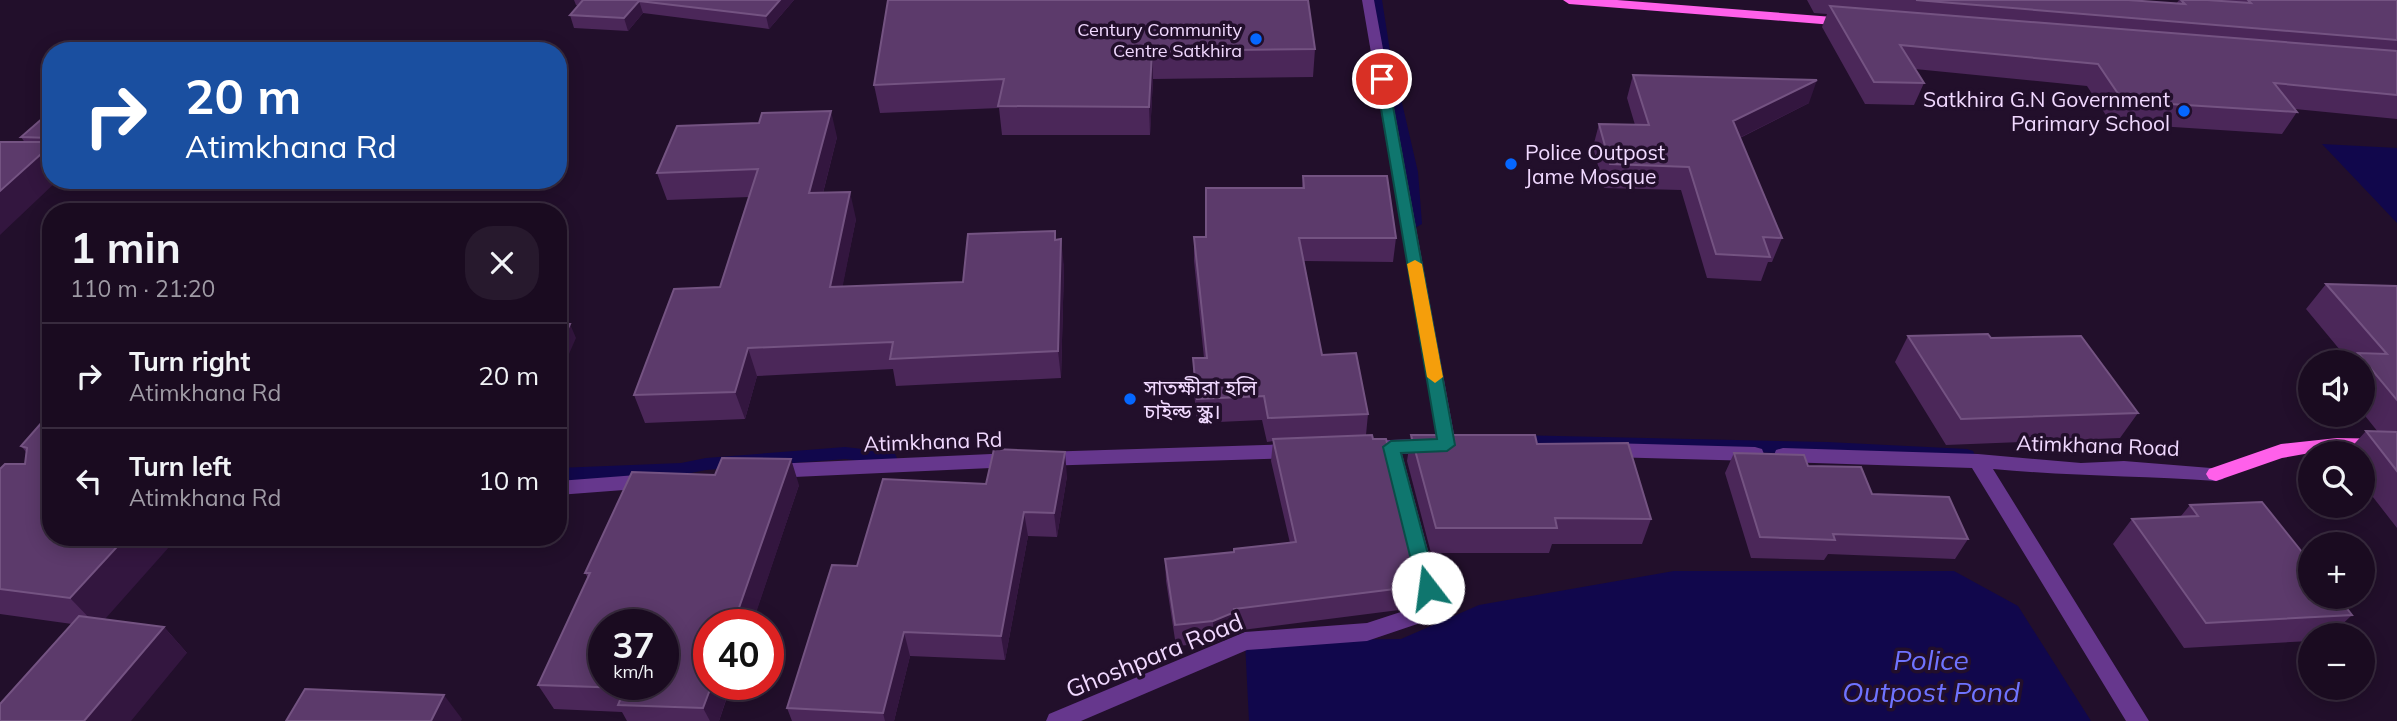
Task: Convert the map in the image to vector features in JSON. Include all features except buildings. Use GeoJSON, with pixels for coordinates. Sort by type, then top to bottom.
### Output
{"type":"FeatureCollection","features":[{"type":"Feature","properties":{"kind":"main road"},"geometry":{"type":"LineString","coordinates":[[1569,0],[1858,23]]}},
{"type":"Feature","properties":{"kind":"main road"},"geometry":{"type":"LineString","coordinates":[[2216,474],[2281,451],[2328,446],[2397,446]]}},
{"type":"Feature","properties":{"kind":"street"},"geometry":{"type":"LineString","coordinates":[[1350,449],[1454,445],[1368,0]]}},
{"type":"Feature","properties":{"kind":"street","name":"Ghoshpara Road"},"geometry":{"type":"LineString","coordinates":[[1057,721],[1245,641],[1367,632],[1434,610],[1391,447]]}},
{"type":"Feature","properties":{"kind":"street","name":"Atimkhana Road"},"geometry":{"type":"LineString","coordinates":[[1586,449],[1978,461],[2081,470],[2124,468],[2216,474]]}},
{"type":"Feature","properties":{"kind":"street","name":"Atimkhana Rd"},"geometry":{"type":"LineString","coordinates":[[747,473],[815,468],[1309,450]]}},
{"type":"Feature","properties":{"kind":"street"},"geometry":{"type":"LineString","coordinates":[[1978,461],[2138,721]]}},
{"type":"Feature","properties":{"kind":"street"},"geometry":{"type":"LineString","coordinates":[[567,487],[666,479]]}},
{"type":"Feature","properties":{"kind":"water"},"geometry":{"type":"Polygon","coordinates":[[[2322,144],[2397,148],[2397,223],[2322,144]]]}},
{"type":"Feature","properties":{"kind":"water","name":"Police Outpost Pond"},"geometry":{"type":"Polygon","coordinates":[[[1674,571],[1954,571],[2018,606],[2091,721],[1249,721],[1245,641],[1401,639],[1479,605],[1674,571]]]}},
{"type":"Feature","properties":{"kind":"waterway"},"geometry":{"type":"LineString","coordinates":[[1376,0],[1384,51],[1411,172],[1415,224]]}},
{"type":"Feature","properties":{"kind":"waterway"},"geometry":{"type":"LineString","coordinates":[[1518,441],[1827,448],[1967,455]]}},
{"type":"Feature","properties":{"kind":"waterway"},"geometry":{"type":"LineString","coordinates":[[567,475],[681,469],[706,464],[845,453],[889,458]]}},
{"type":"Feature","properties":{"kind":"slow traffic"},"geometry":{"type":"LineString","coordinates":[[1415,264],[1435,377]]}},
{"type":"Feature","properties":{"kind":"place","name":"Century Community Centre Satkhira"},"geometry":{"type":"Point","coordinates":[1256,39]}},
{"type":"Feature","properties":{"kind":"place","name":"Satkhira G.N Government Parimary School"},"geometry":{"type":"Point","coordinates":[2184,111]}},
{"type":"Feature","properties":{"kind":"place","name":"Police Outpost Jame Mosque"},"geometry":{"type":"Point","coordinates":[1511,164]}},
{"type":"Feature","properties":{"kind":"place","name":"সাতক্ষীরা হলি চাইল্ড স্কুল।"},"geometry":{"type":"Point","coordinates":[1130,399]}},
{"type":"Feature","properties":{"kind":"route"},"geometry":{"type":"LineString","coordinates":[[1382,79],[1447,445],[1391,447],[1428,588]]}}]}
